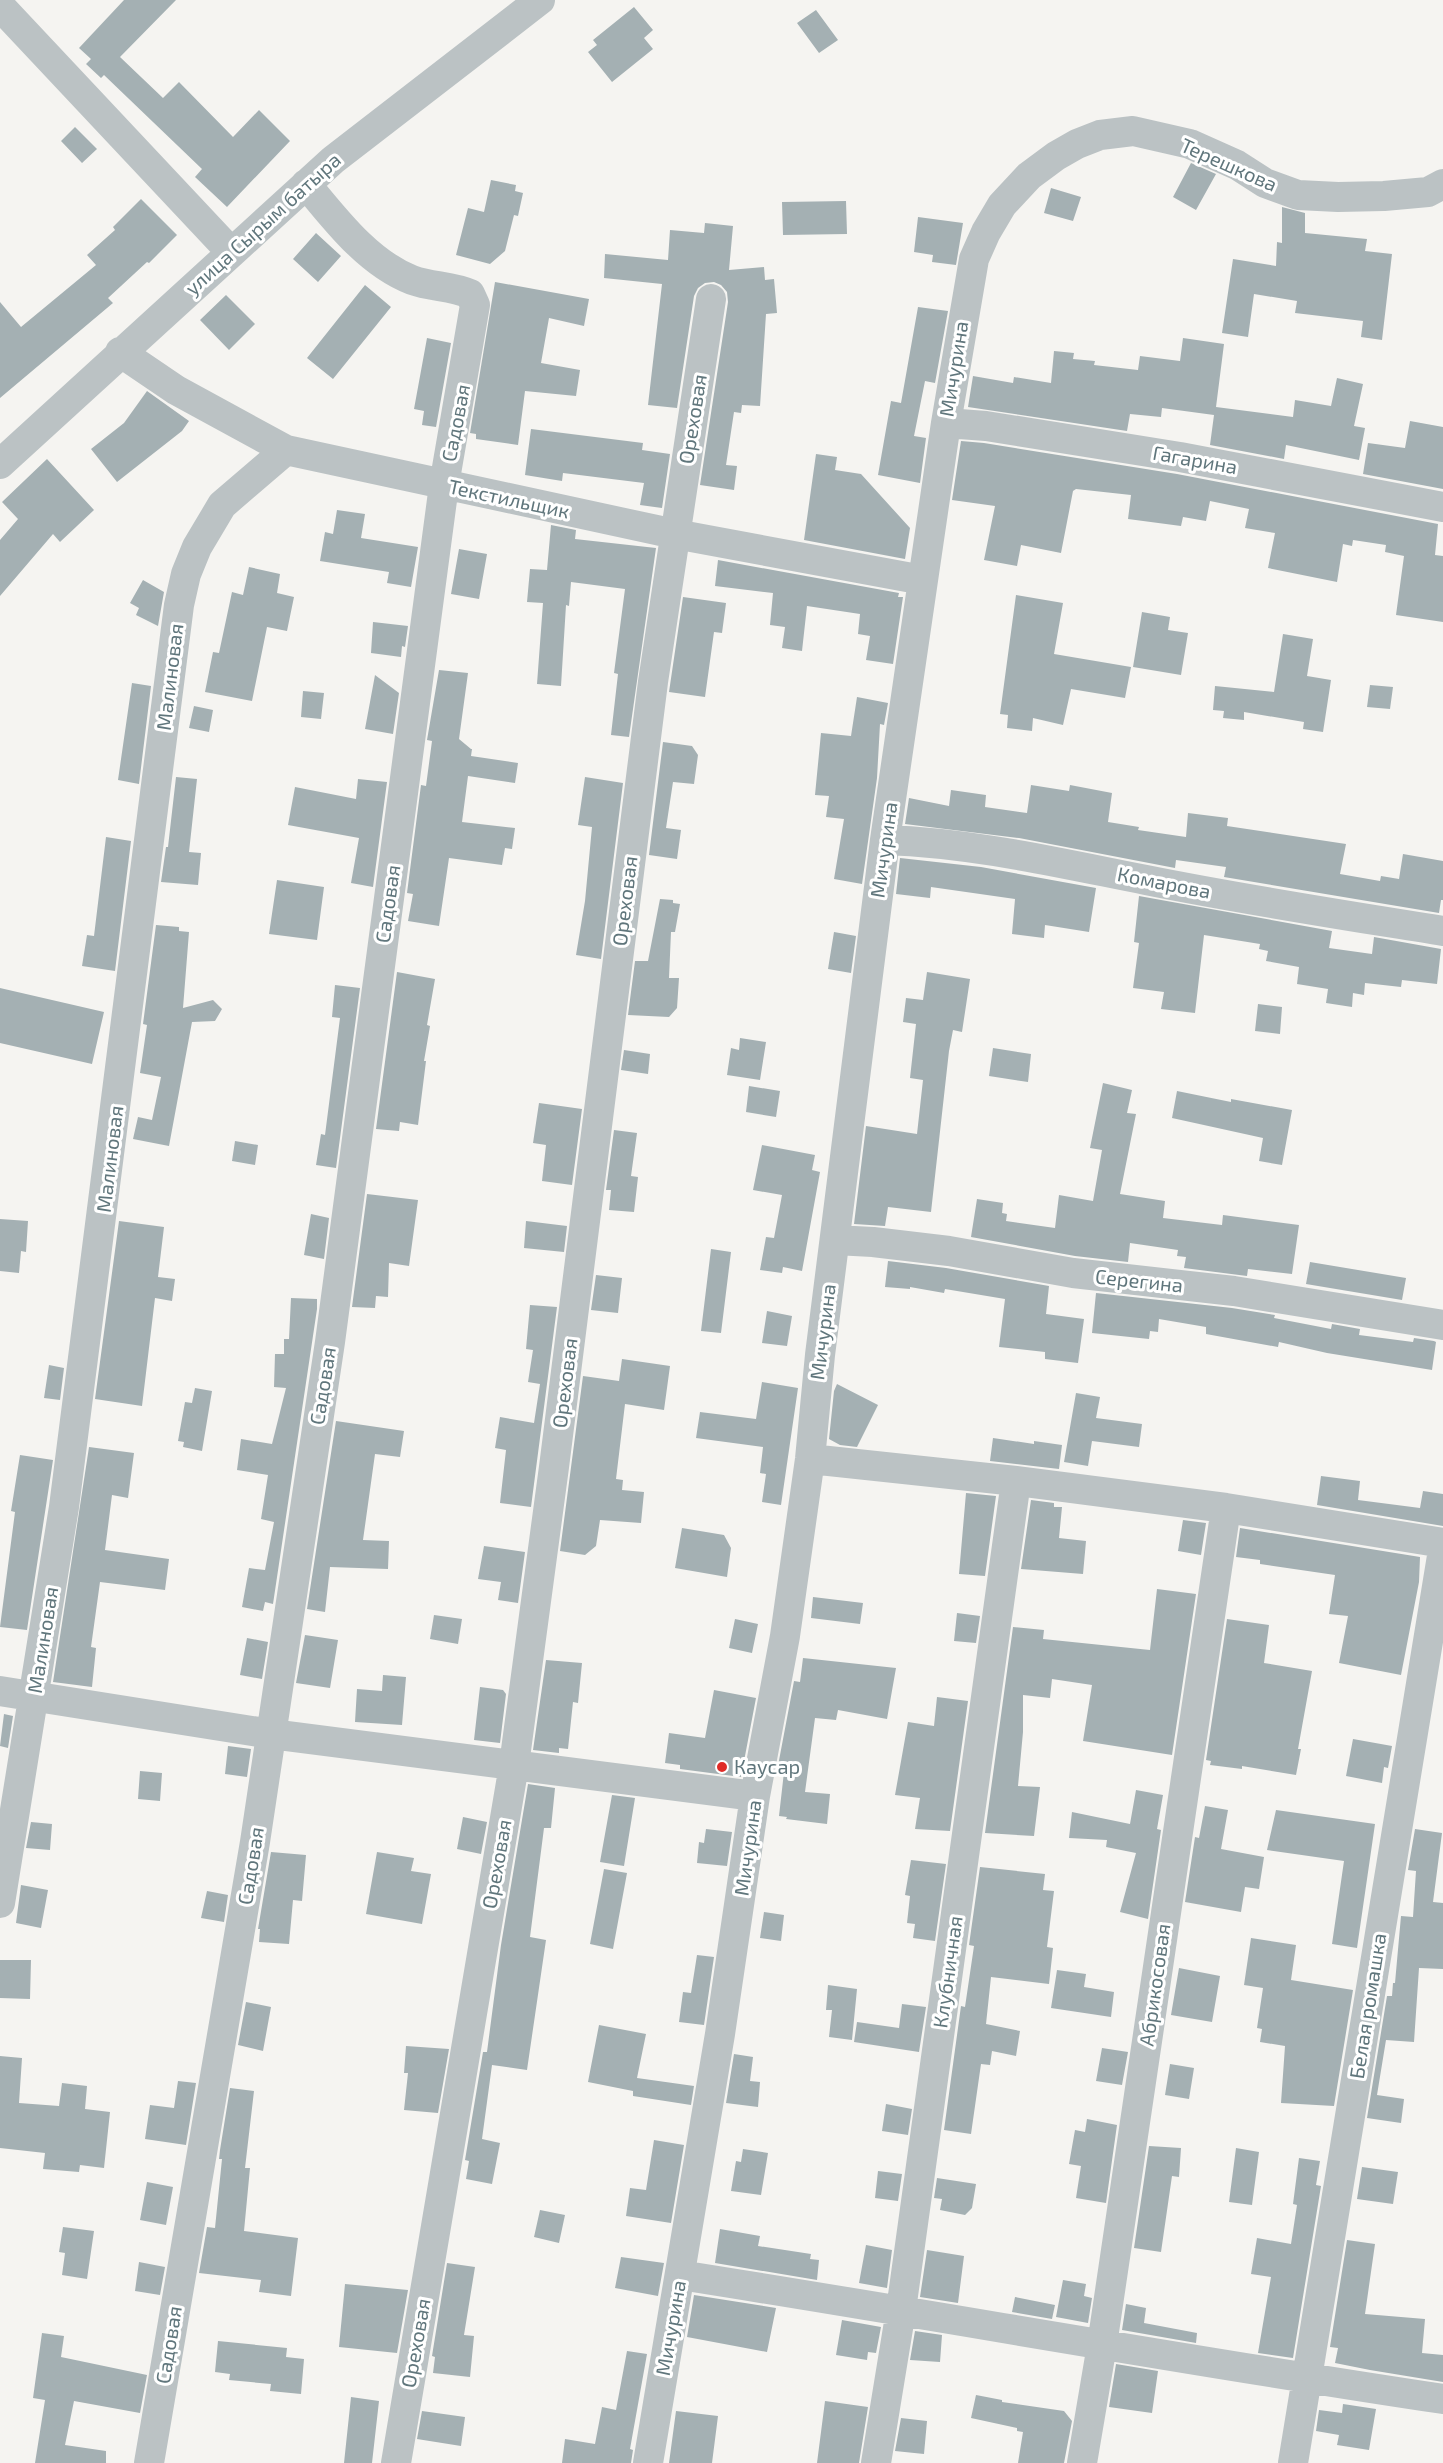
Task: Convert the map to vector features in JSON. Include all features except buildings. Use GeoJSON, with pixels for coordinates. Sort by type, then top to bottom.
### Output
{"type":"FeatureCollection","features":[{"type":"Feature","properties":{"kind":"street","name":"улица Сырым батыра"},"geometry":{"type":"LineString","coordinates":[[0,464],[333,159],[540,0]]}},
{"type":"Feature","properties":{"kind":"street"},"geometry":{"type":"LineString","coordinates":[[0,6],[231,252]]}},
{"type":"Feature","properties":{"kind":"street","name":"Терешкова"},"geometry":{"type":"LineString","coordinates":[[1002,205],[1029,176],[1077,144],[1100,135],[1133,131],[1190,144],[1237,165],[1266,183],[1298,195],[1338,198],[1384,196],[1428,192],[1443,184]]}},
{"type":"Feature","properties":{"kind":"street","name":"Садовая"},"geometry":{"type":"LineString","coordinates":[[149,2463],[236,1956],[332,1331],[444,485],[475,305],[470,294],[412,279],[382,263],[341,226],[306,184]]}},
{"type":"Feature","properties":{"kind":"street","name":"Мичурина"},"geometry":{"type":"LineString","coordinates":[[648,2463],[720,2034],[755,1796],[785,1636],[810,1459],[820,1355],[885,840],[946,423],[974,259],[1002,205]]}},
{"type":"Feature","properties":{"kind":"street","name":"Ореховая"},"geometry":{"type":"LineString","coordinates":[[396,2463],[514,1765],[559,1432],[649,717],[711,299]]}},
{"type":"Feature","properties":{"kind":"street","name":"Текстильщик"},"geometry":{"type":"LineString","coordinates":[[120,352],[176,390],[286,450],[675,534],[923,580]]}},
{"type":"Feature","properties":{"kind":"street","name":"Гагарина"},"geometry":{"type":"LineString","coordinates":[[946,423],[986,426],[1180,457],[1443,507]]}},
{"type":"Feature","properties":{"kind":"street","name":"Малиновая"},"geometry":{"type":"LineString","coordinates":[[0,1903],[73,1439],[179,605],[186,574],[197,547],[222,505],[286,450]]}},
{"type":"Feature","properties":{"kind":"street","name":"Комарова"},"geometry":{"type":"LineString","coordinates":[[885,840],[930,842],[1022,855],[1159,883],[1443,931]]}},
{"type":"Feature","properties":{"kind":"street","name":"Серегина"},"geometry":{"type":"LineString","coordinates":[[835,1240],[949,1251],[1074,1273],[1234,1291],[1443,1325]]}},
{"type":"Feature","properties":{"kind":"street"},"geometry":{"type":"LineString","coordinates":[[810,1459],[1017,1481],[1226,1508],[1443,1544]]}},
{"type":"Feature","properties":{"kind":"street","name":"Клубничная"},"geometry":{"type":"LineString","coordinates":[[876,2463],[901,2310],[1017,1481]]}},
{"type":"Feature","properties":{"kind":"street","name":"Абрикосовая"},"geometry":{"type":"LineString","coordinates":[[1082,2463],[1102,2345],[1226,1508]]}},
{"type":"Feature","properties":{"kind":"street","name":"Белая ромашка"},"geometry":{"type":"LineString","coordinates":[[1293,2463],[1443,1550]]}},
{"type":"Feature","properties":{"kind":"street"},"geometry":{"type":"LineString","coordinates":[[0,1691],[271,1734],[755,1796]]}},
{"type":"Feature","properties":{"kind":"street"},"geometry":{"type":"LineString","coordinates":[[680,2275],[1443,2399]]}},
{"type":"Feature","properties":{"kind":"place","name":"Каусар"},"geometry":{"type":"Point","coordinates":[722,1767]}}]}
